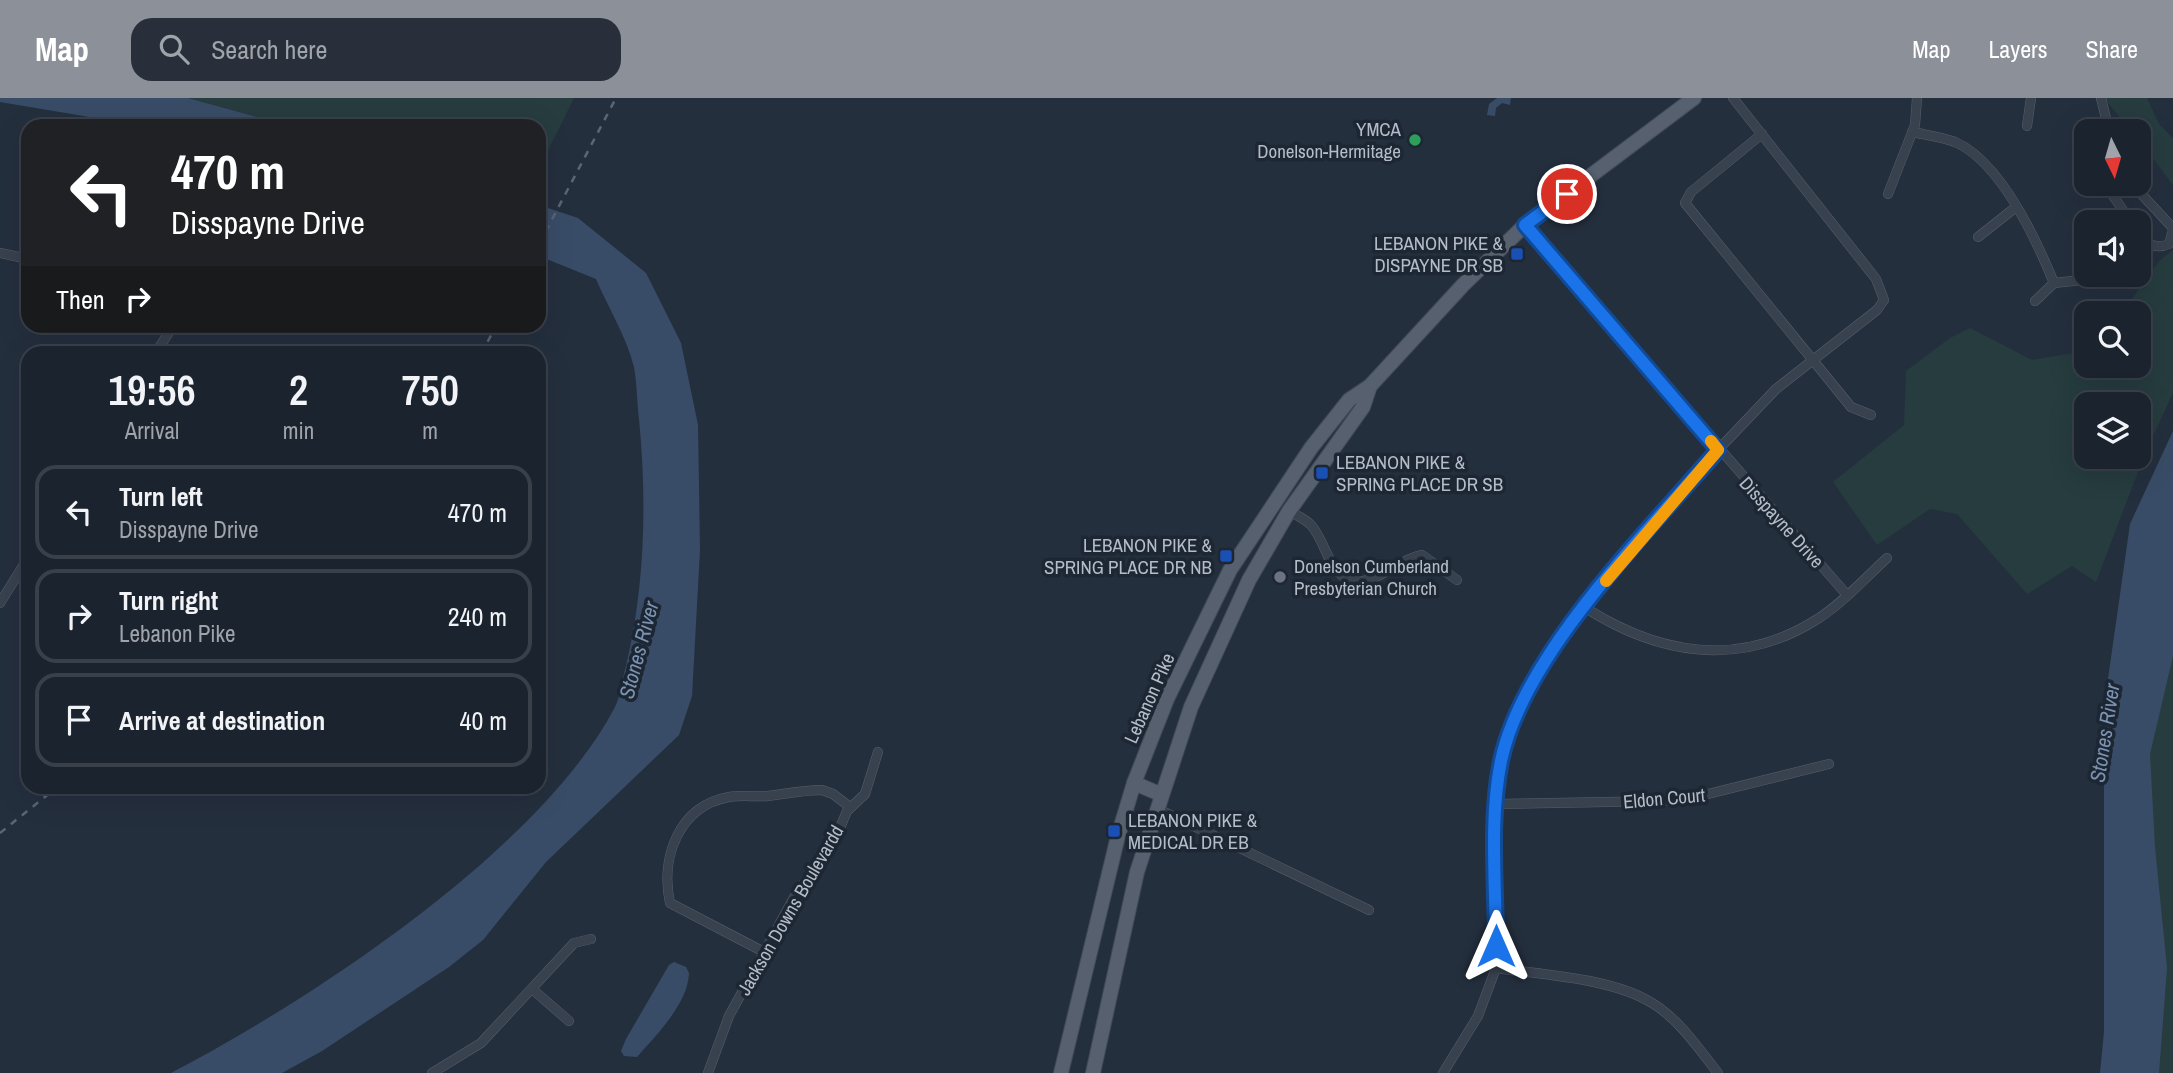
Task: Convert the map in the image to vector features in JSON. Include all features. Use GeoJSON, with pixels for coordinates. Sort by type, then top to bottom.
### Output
{"type":"FeatureCollection","features":[{"type":"Feature","properties":{"kind":"main road","name":"Lebanon Pike"},"geometry":{"type":"LineString","coordinates":[[1060,1073],[1118,836],[1134,783],[1167,699],[1230,570],[1311,448],[1349,400],[1370,386],[1463,285],[1525,225],[1694,98]]}},
{"type":"Feature","properties":{"kind":"main road","name":"Lebanon Pike"},"geometry":{"type":"LineString","coordinates":[[1093,1073],[1137,872],[1160,794],[1191,707],[1236,608],[1289,511],[1363,407],[1370,386]]}},
{"type":"Feature","properties":{"kind":"main road"},"geometry":{"type":"LineString","coordinates":[[1217,598],[1236,608]]}},
{"type":"Feature","properties":{"kind":"main road"},"geometry":{"type":"LineString","coordinates":[[1134,783],[1160,794]]}},
{"type":"Feature","properties":{"kind":"street"},"geometry":{"type":"LineString","coordinates":[[1443,1073],[1478,1016],[1496,968],[1496,804],[1506,742],[1522,704],[1549,654],[1584,607],[1718,450],[1776,389],[1877,310],[1884,300],[1882,290],[1734,98]]}},
{"type":"Feature","properties":{"kind":"street"},"geometry":{"type":"LineString","coordinates":[[1888,194],[1912,132],[1917,98]]}},
{"type":"Feature","properties":{"kind":"street"},"geometry":{"type":"LineString","coordinates":[[2027,126],[2031,98]]}},
{"type":"Feature","properties":{"kind":"street"},"geometry":{"type":"LineString","coordinates":[[2101,98],[2106,119]]}},
{"type":"Feature","properties":{"kind":"street"},"geometry":{"type":"LineString","coordinates":[[1912,132],[1954,142],[1987,167],[2037,242],[2054,283]]}},
{"type":"Feature","properties":{"kind":"street"},"geometry":{"type":"LineString","coordinates":[[1762,134],[1691,192],[1685,203],[1851,407],[1871,415]]}},
{"type":"Feature","properties":{"kind":"street"},"geometry":{"type":"LineString","coordinates":[[2143,196],[2173,229],[2168,244],[2161,247],[2151,245]]}},
{"type":"Feature","properties":{"kind":"street"},"geometry":{"type":"LineString","coordinates":[[1978,237],[2016,207]]}},
{"type":"Feature","properties":{"kind":"street","name":"Disspayne Drive"},"geometry":{"type":"LineString","coordinates":[[1525,225],[1718,450],[1847,595]]}},
{"type":"Feature","properties":{"kind":"street"},"geometry":{"type":"LineString","coordinates":[[0,253],[21,258]]}},
{"type":"Feature","properties":{"kind":"street"},"geometry":{"type":"LineString","coordinates":[[2035,301],[2054,283],[2074,281]]}},
{"type":"Feature","properties":{"kind":"street"},"geometry":{"type":"LineString","coordinates":[[1289,511],[1310,524],[1322,541],[1333,567],[1348,579],[1367,580],[1408,557],[1422,555],[1457,580]]}},
{"type":"Feature","properties":{"kind":"street"},"geometry":{"type":"LineString","coordinates":[[1584,607],[1637,637],[1660,645],[1707,651],[1732,650],[1779,639],[1821,617],[1887,558]]}},
{"type":"Feature","properties":{"kind":"street"},"geometry":{"type":"LineString","coordinates":[[0,603],[21,569]]}},
{"type":"Feature","properties":{"kind":"street","name":"Jackson Downs Boulevardd"},"geometry":{"type":"LineString","coordinates":[[708,1073],[720,1034],[796,894],[835,839],[850,807],[859,801],[870,785],[878,752]]}},
{"type":"Feature","properties":{"kind":"street","name":"Eldon Court"},"geometry":{"type":"LineString","coordinates":[[1496,804],[1662,801],[1717,793],[1829,764]]}},
{"type":"Feature","properties":{"kind":"street"},"geometry":{"type":"LineString","coordinates":[[764,952],[670,902],[667,868],[670,851],[681,829],[701,808],[728,797],[822,790],[833,794],[850,807]]}},
{"type":"Feature","properties":{"kind":"street"},"geometry":{"type":"LineString","coordinates":[[1156,808],[1369,910]]}},
{"type":"Feature","properties":{"kind":"street"},"geometry":{"type":"LineString","coordinates":[[432,1073],[447,1070],[481,1043],[574,943],[591,939]]}},
{"type":"Feature","properties":{"kind":"street"},"geometry":{"type":"LineString","coordinates":[[1496,968],[1618,988],[1653,1003],[1689,1036],[1718,1073]]}},
{"type":"Feature","properties":{"kind":"street"},"geometry":{"type":"LineString","coordinates":[[532,989],[569,1021]]}},
{"type":"Feature","properties":{"kind":"green space"},"geometry":{"type":"Polygon","coordinates":[[[188,98],[574,98],[546,155],[546,119],[264,119],[188,98]]]}},
{"type":"Feature","properties":{"kind":"green space"},"geometry":{"type":"Polygon","coordinates":[[[2104,98],[2147,98],[2159,124],[2173,138],[2173,185],[2151,156],[2151,119],[2121,119],[2104,98]]]}},
{"type":"Feature","properties":{"kind":"green space"},"geometry":{"type":"Polygon","coordinates":[[[2173,250],[2173,393],[2151,440],[2151,392],[2074,392],[2074,469],[2139,469],[2096,582],[2072,566],[2027,594],[1957,514],[1930,509],[1877,545],[1833,482],[1904,425],[1906,371],[1950,338],[1970,328],[2032,360],[2074,353],[2074,378],[2151,378],[2151,301],[2131,301],[2140,287],[2151,287],[2151,272],[2159,261],[2173,250]]]}},
{"type":"Feature","properties":{"kind":"green space"},"geometry":{"type":"Polygon","coordinates":[[[2173,487],[2173,1073],[2115,1073],[2173,487]]]}},
{"type":"Feature","properties":{"kind":"water"},"geometry":{"type":"Polygon","coordinates":[[[0,98],[188,98],[264,119],[101,119],[0,102],[0,98]]]}},
{"type":"Feature","properties":{"kind":"water"},"geometry":{"type":"Polygon","coordinates":[[[1497,98],[1511,98],[1510,105],[1502,103],[1496,108],[1495,116],[1487,115],[1489,104],[1497,98]]]}},
{"type":"Feature","properties":{"kind":"water","name":"Stones River"},"geometry":{"type":"Polygon","coordinates":[[[546,207],[578,218],[646,273],[681,343],[698,425],[700,550],[692,696],[679,735],[546,862],[483,940],[449,967],[322,1051],[282,1073],[171,1073],[289,1005],[353,963],[418,916],[479,866],[534,814],[580,761],[615,707],[632,636],[641,574],[642,450],[634,367],[596,279],[546,259],[546,207]]]}},
{"type":"Feature","properties":{"kind":"water","name":"Stones River"},"geometry":{"type":"Polygon","coordinates":[[[2173,431],[2173,656],[2150,754],[2155,847],[2167,968],[2159,1073],[2100,1073],[2104,1032],[2104,707],[2130,524],[2173,431]]]}},
{"type":"Feature","properties":{"kind":"water"},"geometry":{"type":"Polygon","coordinates":[[[674,962],[686,967],[689,973],[683,996],[662,1029],[637,1057],[624,1056],[621,1051],[626,1039],[669,965],[674,962]]]}},
{"type":"Feature","properties":{"kind":"railway"},"geometry":{"type":"LineString","coordinates":[[546,231],[616,98]]}},
{"type":"Feature","properties":{"kind":"railway"},"geometry":{"type":"LineString","coordinates":[[485,346],[492,333]]}},
{"type":"Feature","properties":{"kind":"railway"},"geometry":{"type":"LineString","coordinates":[[0,833],[49,794]]}},
{"type":"Feature","properties":{"kind":"slow traffic"},"geometry":{"type":"LineString","coordinates":[[1606,581],[1718,450],[1711,441]]}},
{"type":"Feature","properties":{"kind":"place","name":"YMCA Donelson-Hermitage"},"geometry":{"type":"Point","coordinates":[1415,140]}},
{"type":"Feature","properties":{"kind":"place","name":"LEBANON PIKE & DISPAYNE DR SB"},"geometry":{"type":"Point","coordinates":[1517,254]}},
{"type":"Feature","properties":{"kind":"place","name":"LEBANON PIKE & SPRING PLACE DR SB"},"geometry":{"type":"Point","coordinates":[1322,473]}},
{"type":"Feature","properties":{"kind":"place","name":"LEBANON PIKE & SPRING PLACE DR NB"},"geometry":{"type":"Point","coordinates":[1226,556]}},
{"type":"Feature","properties":{"kind":"place","name":"Donelson Cumberland Presbyterian Church"},"geometry":{"type":"Point","coordinates":[1280,577]}},
{"type":"Feature","properties":{"kind":"place","name":"LEBANON PIKE & MEDICAL DR EB"},"geometry":{"type":"Point","coordinates":[1114,831]}},
{"type":"Feature","properties":{"kind":"route"},"geometry":{"type":"LineString","coordinates":[[1496,946],[1498,781],[1506,742],[1522,704],[1549,654],[1584,607],[1718,450],[1525,225],[1567,194]]}}]}
